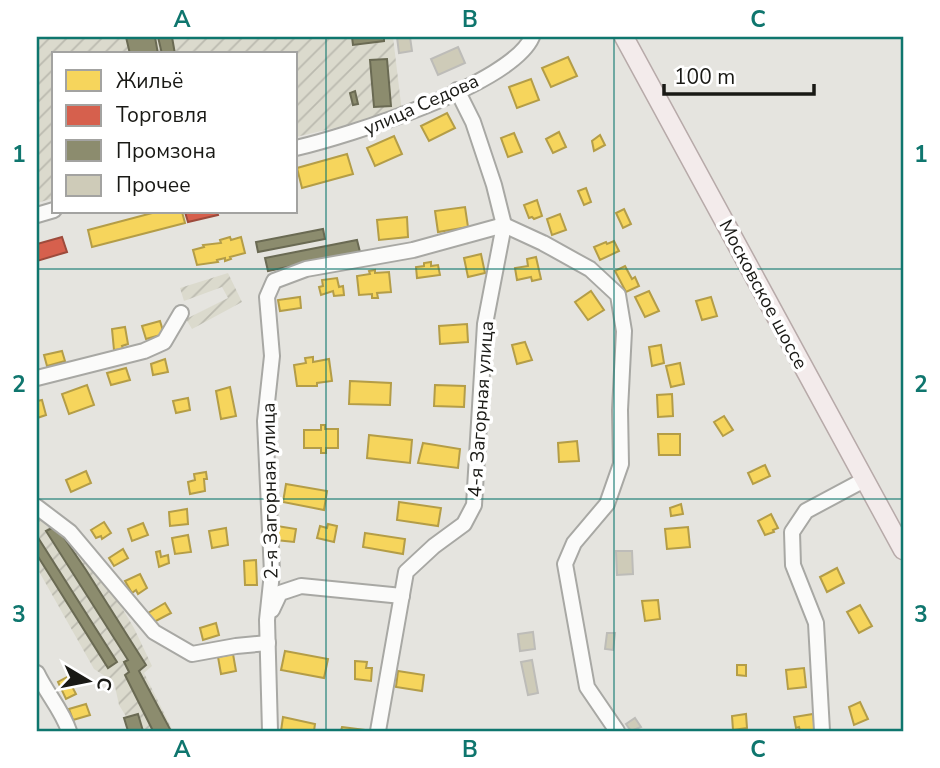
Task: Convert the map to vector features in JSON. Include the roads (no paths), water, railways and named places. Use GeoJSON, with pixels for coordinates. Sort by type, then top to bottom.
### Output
{"type":"FeatureCollection","features":[{"type":"Feature","properties":{"kind":"main road","name":"Московское шоссе"},"geometry":{"type":"LineString","coordinates":[[624,37],[903,550]]}},
{"type":"Feature","properties":{"kind":"street","name":"улица Седова"},"geometry":{"type":"LineString","coordinates":[[298,147],[383,123],[457,90],[515,59],[532,37]]}},
{"type":"Feature","properties":{"kind":"street","name":"4-я Загорная улица"},"geometry":{"type":"LineString","coordinates":[[378,731],[406,572],[434,546],[464,524],[474,505],[485,324],[504,225],[473,122],[457,90]]}},
{"type":"Feature","properties":{"kind":"street"},"geometry":{"type":"LineString","coordinates":[[504,225],[590,269],[618,295],[624,331],[620,410],[621,464],[607,504],[574,543],[565,564],[587,687],[617,731]]}},
{"type":"Feature","properties":{"kind":"street","name":"2-я Загорная улица"},"geometry":{"type":"LineString","coordinates":[[270,731],[267,620],[272,573],[265,421],[272,356],[267,298],[274,281],[306,269],[413,250],[504,225]]}},
{"type":"Feature","properties":{"kind":"street"},"geometry":{"type":"LineString","coordinates":[[37,378],[144,351],[164,342],[181,313]]}},
{"type":"Feature","properties":{"kind":"street"},"geometry":{"type":"LineString","coordinates":[[822,731],[816,622],[793,565],[792,533],[806,511],[864,480]]}},
{"type":"Feature","properties":{"kind":"street"},"geometry":{"type":"LineString","coordinates":[[37,507],[70,532],[154,632],[192,654],[268,643]]}},
{"type":"Feature","properties":{"kind":"street"},"geometry":{"type":"LineString","coordinates":[[267,620],[280,593],[301,586],[402,596]]}},
{"type":"Feature","properties":{"kind":"street"},"geometry":{"type":"LineString","coordinates":[[37,673],[52,702],[63,714],[69,731]]}}]}
